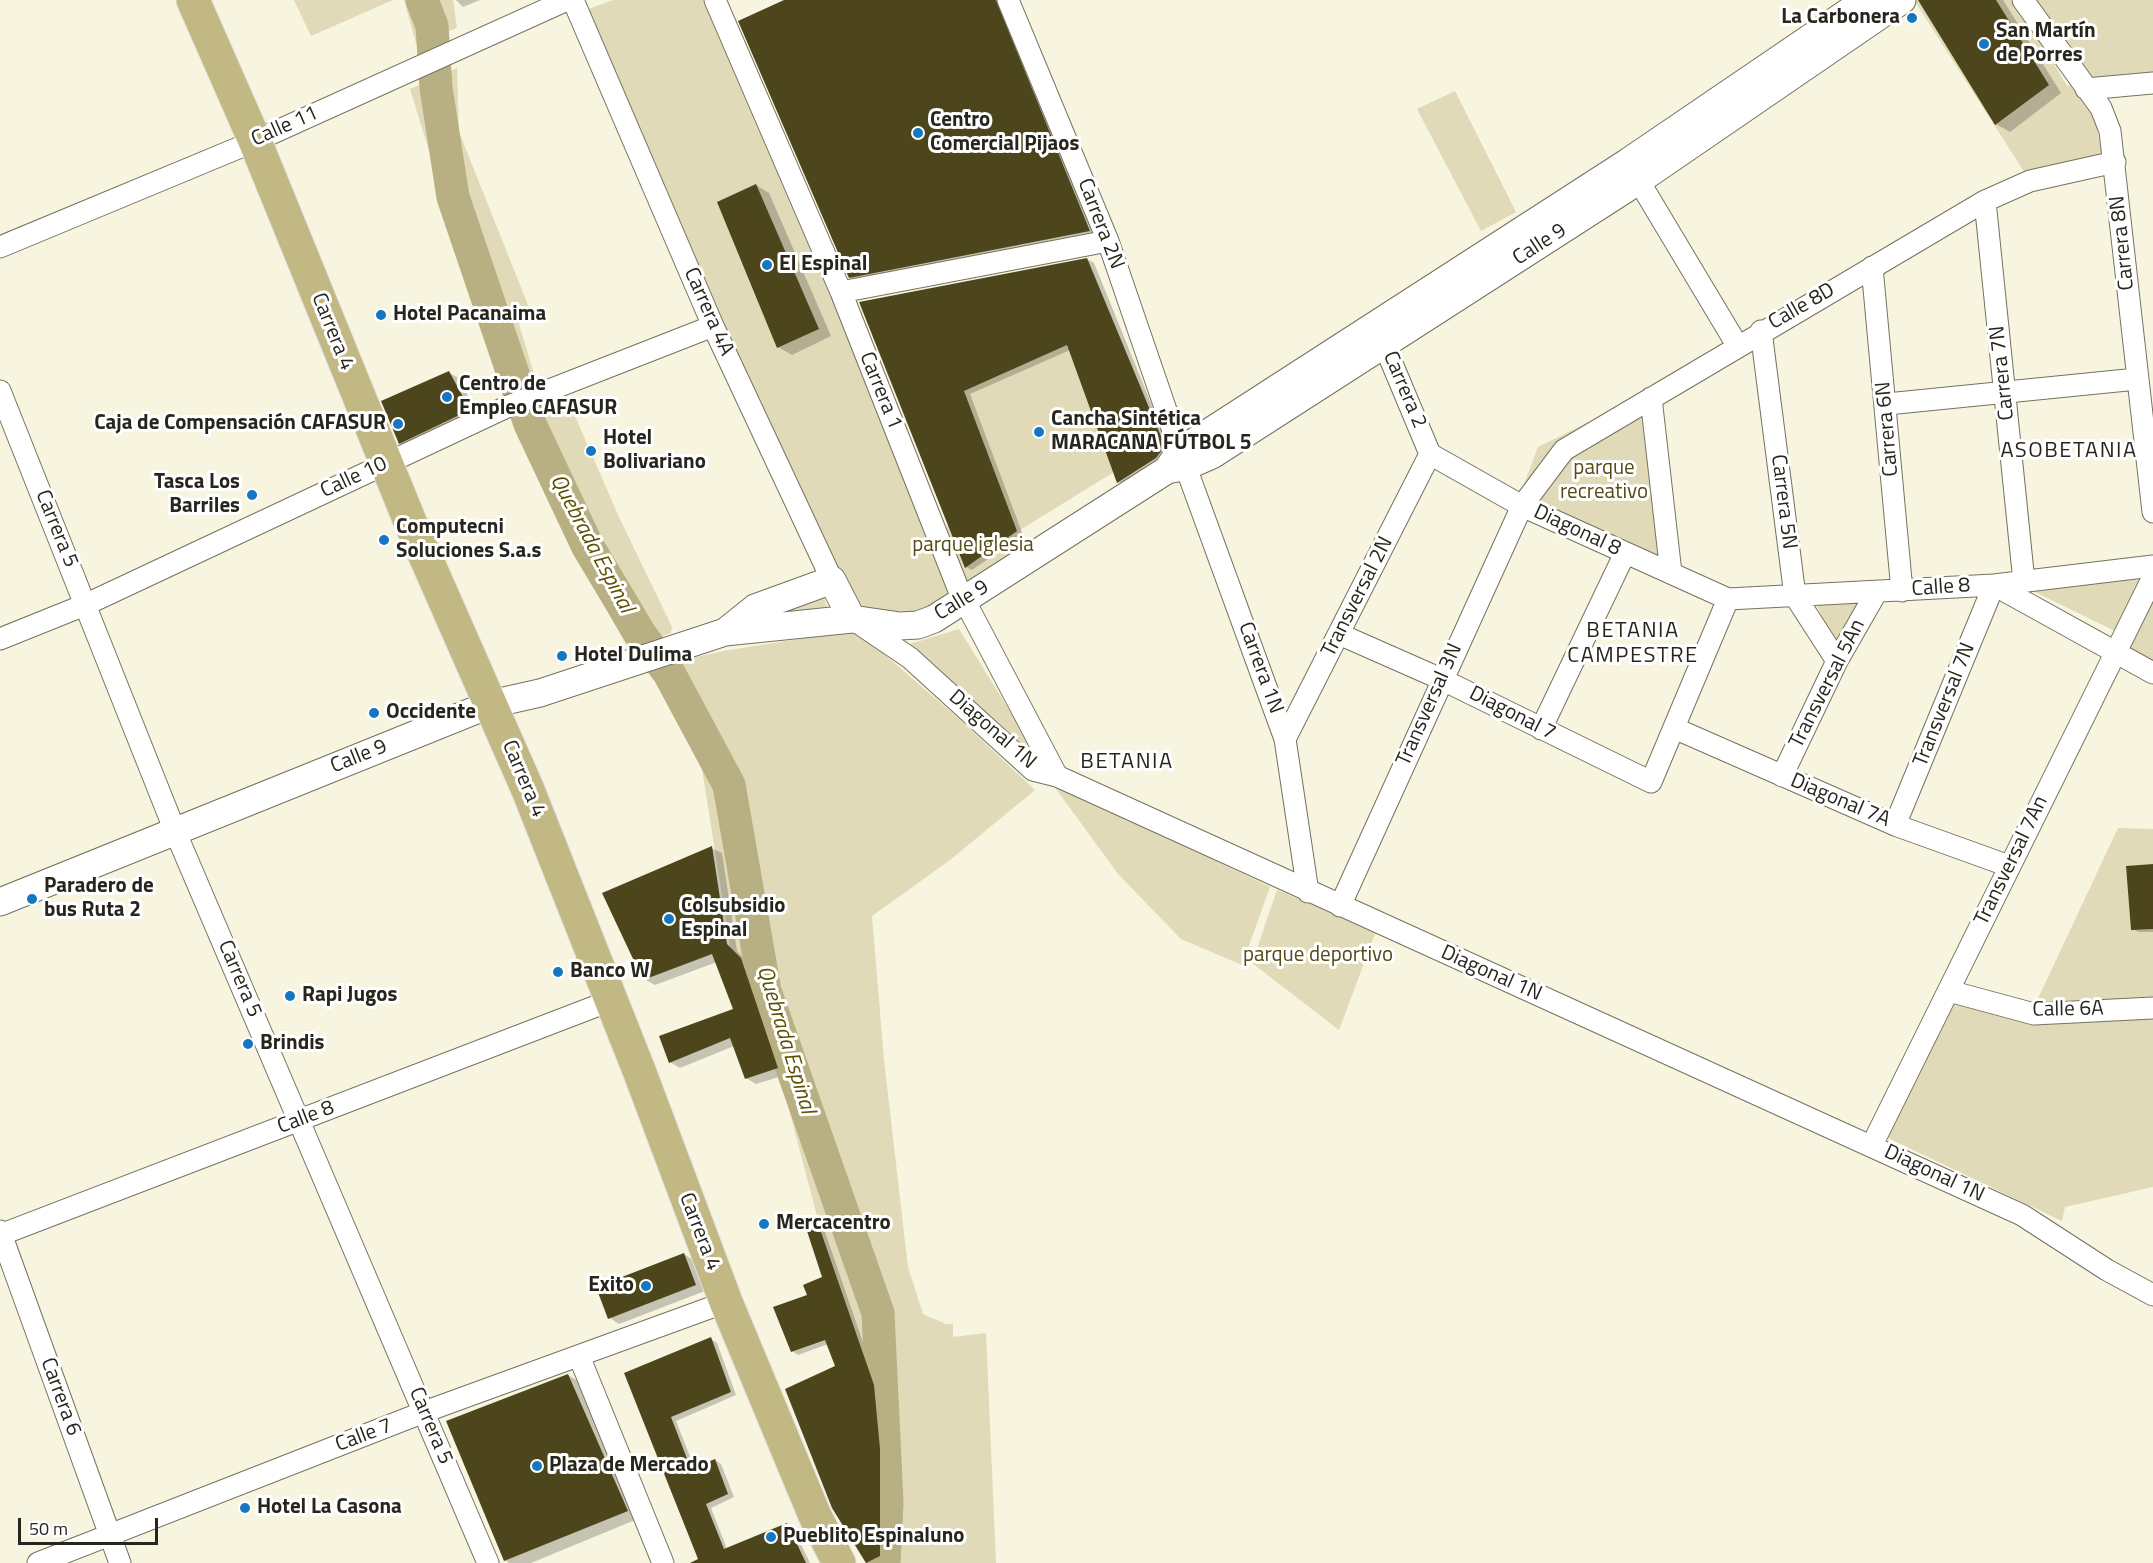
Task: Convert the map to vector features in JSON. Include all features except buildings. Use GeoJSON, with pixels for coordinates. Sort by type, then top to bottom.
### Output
{"type":"FeatureCollection","features":[{"type":"Feature","properties":{"kind":"main road","name":"Carrera 4"},"geometry":{"type":"LineString","coordinates":[[193,0],[255,141],[387,463],[491,704],[612,1000],[726,1302],[815,1516],[839,1563]]}},
{"type":"Feature","properties":{"kind":"street","name":"Calle 11"},"geometry":{"type":"LineString","coordinates":[[0,246],[255,141],[567,0]]}},
{"type":"Feature","properties":{"kind":"street","name":"Carrera 4A"},"geometry":{"type":"LineString","coordinates":[[573,0],[713,326],[852,619]]}},
{"type":"Feature","properties":{"kind":"street","name":"Carrera 1"},"geometry":{"type":"LineString","coordinates":[[715,0],[841,292],[935,532],[965,600],[1057,776]]}},
{"type":"Feature","properties":{"kind":"street","name":"Carrera 2N"},"geometry":{"type":"LineString","coordinates":[[1008,0],[1108,241],[1178,462]]}},
{"type":"Feature","properties":{"kind":"street","name":"Calle 9"},"geometry":{"type":"LineString","coordinates":[[0,902],[491,704],[540,693],[688,643],[725,632],[852,619],[900,626],[918,625],[965,600],[1178,462],[1212,455],[1381,336],[1633,172],[1853,11],[1902,0]]}},
{"type":"Feature","properties":{"kind":"street","name":"Carrera 8N"},"geometry":{"type":"LineString","coordinates":[[2023,0],[2101,108],[2110,130],[2153,512]]}},
{"type":"Feature","properties":{"kind":"street"},"geometry":{"type":"LineString","coordinates":[[2086,89],[2153,83]]}},
{"type":"Feature","properties":{"kind":"street","name":"Calle 8D"},"geometry":{"type":"LineString","coordinates":[[1522,506],[1564,450],[1737,345],[1985,201],[2030,181],[2115,162]]}},
{"type":"Feature","properties":{"kind":"street"},"geometry":{"type":"LineString","coordinates":[[1633,172],[1737,345]]}},
{"type":"Feature","properties":{"kind":"street","name":"Carrera 7N"},"geometry":{"type":"LineString","coordinates":[[1985,201],[2024,582]]}},
{"type":"Feature","properties":{"kind":"street"},"geometry":{"type":"LineString","coordinates":[[841,292],[1108,241]]}},
{"type":"Feature","properties":{"kind":"street","name":"Carrera 6N"},"geometry":{"type":"LineString","coordinates":[[1872,267],[1887,405],[1902,591]]}},
{"type":"Feature","properties":{"kind":"street","name":"Calle 10"},"geometry":{"type":"LineString","coordinates":[[0,639],[87,604],[511,405],[713,326]]}},
{"type":"Feature","properties":{"kind":"street","name":"Carrera 5N"},"geometry":{"type":"LineString","coordinates":[[1761,332],[1795,596],[1837,661]]}},
{"type":"Feature","properties":{"kind":"street","name":"Carrera 2"},"geometry":{"type":"LineString","coordinates":[[1381,336],[1430,454]]}},
{"type":"Feature","properties":{"kind":"street"},"geometry":{"type":"LineString","coordinates":[[1887,405],[2137,379]]}},
{"type":"Feature","properties":{"kind":"street","name":"Carrera 5"},"geometry":{"type":"LineString","coordinates":[[0,391],[87,604],[175,831],[488,1563]]}},
{"type":"Feature","properties":{"kind":"street"},"geometry":{"type":"LineString","coordinates":[[1651,398],[1671,573]]}},
{"type":"Feature","properties":{"kind":"street","name":"Diagonal 8"},"geometry":{"type":"LineString","coordinates":[[1430,454],[1522,506],[1728,599]]}},
{"type":"Feature","properties":{"kind":"street","name":"Transversal 2N"},"geometry":{"type":"LineString","coordinates":[[1286,739],[1430,454]]}},
{"type":"Feature","properties":{"kind":"street","name":"Carrera 1N"},"geometry":{"type":"LineString","coordinates":[[1178,462],[1286,739],[1308,892]]}},
{"type":"Feature","properties":{"kind":"street","name":"Transversal 3N"},"geometry":{"type":"LineString","coordinates":[[1340,906],[1441,679],[1522,506]]}},
{"type":"Feature","properties":{"kind":"street"},"geometry":{"type":"LineString","coordinates":[[1541,729],[1625,553]]}},
{"type":"Feature","properties":{"kind":"street","name":"Calle 8"},"geometry":{"type":"LineString","coordinates":[[1728,599],[1994,585],[2153,566]]}},
{"type":"Feature","properties":{"kind":"street","name":"Transversal 7An"},"geometry":{"type":"LineString","coordinates":[[1872,1145],[2115,650],[2153,578]]}},
{"type":"Feature","properties":{"kind":"street","name":"Calle 9"},"geometry":{"type":"LineString","coordinates":[[725,632],[755,608],[832,580]]}},
{"type":"Feature","properties":{"kind":"street"},"geometry":{"type":"LineString","coordinates":[[1994,585],[2115,650],[2153,674]]}},
{"type":"Feature","properties":{"kind":"street","name":"Transversal 7N"},"geometry":{"type":"LineString","coordinates":[[1895,825],[1994,585]]}},
{"type":"Feature","properties":{"kind":"street","name":"Transversal 5An"},"geometry":{"type":"LineString","coordinates":[[1782,776],[1837,661],[1876,593]]}},
{"type":"Feature","properties":{"kind":"street"},"geometry":{"type":"LineString","coordinates":[[1674,728],[1728,599]]}},
{"type":"Feature","properties":{"kind":"street","name":"Diagonal 1N"},"geometry":{"type":"LineString","coordinates":[[852,619],[910,658],[1033,770],[1057,776],[2022,1215],[2107,1270],[2153,1295]]}},
{"type":"Feature","properties":{"kind":"street","name":"Diagonal 7"},"geometry":{"type":"LineString","coordinates":[[1339,634],[1441,679],[1651,782],[1674,728]]}},
{"type":"Feature","properties":{"kind":"street","name":"Diagonal 7A"},"geometry":{"type":"LineString","coordinates":[[1674,728],[1895,825],[2009,866]]}},
{"type":"Feature","properties":{"kind":"street","name":"Calle 6A"},"geometry":{"type":"LineString","coordinates":[[1949,991],[2034,1014],[2153,1008]]}},
{"type":"Feature","properties":{"kind":"street","name":"Calle 8"},"geometry":{"type":"LineString","coordinates":[[0,1234],[612,1000]]}},
{"type":"Feature","properties":{"kind":"street","name":"Carrera 6"},"geometry":{"type":"LineString","coordinates":[[0,1234],[120,1563]]}},
{"type":"Feature","properties":{"kind":"street","name":"Calle 7"},"geometry":{"type":"LineString","coordinates":[[38,1563],[424,1412],[726,1302]]}},
{"type":"Feature","properties":{"kind":"street"},"geometry":{"type":"LineString","coordinates":[[579,1356],[663,1563]]}},
{"type":"Feature","properties":{"kind":"green space"},"geometry":{"type":"Polygon","coordinates":[[[294,0],[393,0],[311,36],[294,0]]]}},
{"type":"Feature","properties":{"kind":"green space"},"geometry":{"type":"Polygon","coordinates":[[[404,0],[453,0],[457,28],[416,43],[404,0]]]}},
{"type":"Feature","properties":{"kind":"green space"},"geometry":{"type":"Polygon","coordinates":[[[613,0],[703,0],[828,288],[958,598],[915,618],[858,614],[719,313],[589,9],[613,0]]]}},
{"type":"Feature","properties":{"kind":"green space"},"geometry":{"type":"Polygon","coordinates":[[[1914,0],[2016,0],[2067,86],[2071,84],[2095,118],[2099,139],[2115,162],[2030,181],[1914,0]]]}},
{"type":"Feature","properties":{"kind":"green space"},"geometry":{"type":"Polygon","coordinates":[[[2035,0],[2153,0],[2153,72],[2091,78],[2035,0]]]}},
{"type":"Feature","properties":{"kind":"green space"},"geometry":{"type":"Polygon","coordinates":[[[457,68],[459,132],[532,315],[519,324],[537,384],[512,394],[459,242],[410,89],[457,68]]]}},
{"type":"Feature","properties":{"kind":"green space"},"geometry":{"type":"Polygon","coordinates":[[[1455,91],[1516,212],[1481,231],[1417,109],[1455,91]]]}},
{"type":"Feature","properties":{"kind":"green space","name":"Cancha Sintética MARACANA FÚTBOL 5"},"geometry":{"type":"Polygon","coordinates":[[[1067,345],[1114,472],[1020,530],[1028,547],[958,588],[935,532],[1004,498],[964,391],[1067,345]]]}},
{"type":"Feature","properties":{"kind":"green space","name":"parque recreativo"},"geometry":{"type":"Polygon","coordinates":[[[1642,396],[1671,573],[1517,503],[1538,447],[1642,396]]]}},
{"type":"Feature","properties":{"kind":"green space"},"geometry":{"type":"Polygon","coordinates":[[[569,402],[618,515],[672,627],[671,633],[629,650],[579,560],[566,516],[523,421],[569,402]]]}},
{"type":"Feature","properties":{"kind":"green space"},"geometry":{"type":"Polygon","coordinates":[[[2143,575],[2117,632],[2033,591],[2143,575]]]}},
{"type":"Feature","properties":{"kind":"green space"},"geometry":{"type":"Polygon","coordinates":[[[821,589],[829,612],[767,614],[821,589]]]}},
{"type":"Feature","properties":{"kind":"green space"},"geometry":{"type":"Polygon","coordinates":[[[1865,601],[1838,650],[1815,602],[1865,601]]]}},
{"type":"Feature","properties":{"kind":"green space"},"geometry":{"type":"Polygon","coordinates":[[[2153,602],[2153,667],[2124,649],[2153,602]]]}},
{"type":"Feature","properties":{"kind":"green space"},"geometry":{"type":"Polygon","coordinates":[[[959,629],[1040,760],[1035,762],[910,644],[959,629]]]}},
{"type":"Feature","properties":{"kind":"green space"},"geometry":{"type":"Polygon","coordinates":[[[856,630],[958,718],[1035,790],[950,860],[872,916],[884,1060],[908,1267],[923,1314],[946,1324],[953,1324],[953,1337],[986,1333],[996,1563],[866,1563],[880,1556],[874,1384],[821,1231],[778,1068],[742,962],[733,965],[702,769],[653,667],[723,651],[856,630]]]}},
{"type":"Feature","properties":{"kind":"green space"},"geometry":{"type":"Polygon","coordinates":[[[1051,782],[1270,887],[1242,965],[1181,939],[1118,874],[1051,782]]]}},
{"type":"Feature","properties":{"kind":"green space"},"geometry":{"type":"Polygon","coordinates":[[[2118,828],[2153,829],[2153,864],[2126,866],[2131,929],[2153,929],[2153,999],[2035,1005],[2118,828]]]}},
{"type":"Feature","properties":{"kind":"green space","name":"parque deportivo"},"geometry":{"type":"Polygon","coordinates":[[[1277,890],[1376,931],[1339,1030],[1252,963],[1277,890]]]}},
{"type":"Feature","properties":{"kind":"green space"},"geometry":{"type":"Polygon","coordinates":[[[1953,1004],[2036,1023],[2153,1017],[2153,1187],[2065,1207],[2062,1221],[1886,1137],[1953,1004]]]}},
{"type":"Feature","properties":{"kind":"waterway","name":"Quebrada Espinal"},"geometry":{"type":"LineString","coordinates":[[422,0],[432,26],[436,88],[453,197],[530,424],[587,545],[640,634],[669,673],[729,785],[765,991],[878,1313],[887,1503],[884,1563]]}},
{"type":"Feature","properties":{"kind":"place","name":"La Carbonera"},"geometry":{"type":"Point","coordinates":[1912,18]}},
{"type":"Feature","properties":{"kind":"place","name":"San Martín de Porres"},"geometry":{"type":"Point","coordinates":[1984,44]}},
{"type":"Feature","properties":{"kind":"place","name":"Centro Comercial Pijaos"},"geometry":{"type":"Point","coordinates":[918,133]}},
{"type":"Feature","properties":{"kind":"place","name":"El Espinal"},"geometry":{"type":"Point","coordinates":[767,265]}},
{"type":"Feature","properties":{"kind":"place","name":"Hotel Pacanaima"},"geometry":{"type":"Point","coordinates":[381,315]}},
{"type":"Feature","properties":{"kind":"place","name":"Centro de Empleo CAFASUR"},"geometry":{"type":"Point","coordinates":[447,397]}},
{"type":"Feature","properties":{"kind":"place","name":"Caja de Compensación CAFASUR"},"geometry":{"type":"Point","coordinates":[398,424]}},
{"type":"Feature","properties":{"kind":"place","name":"Cancha Sintética MARACANA FÚTBOL 5"},"geometry":{"type":"Point","coordinates":[1039,432]}},
{"type":"Feature","properties":{"kind":"place","name":"Hotel Bolivariano"},"geometry":{"type":"Point","coordinates":[591,451]}},
{"type":"Feature","properties":{"kind":"place","name":"Tasca Los Barriles"},"geometry":{"type":"Point","coordinates":[252,495]}},
{"type":"Feature","properties":{"kind":"place","name":"Computecni Soluciones S.a.s"},"geometry":{"type":"Point","coordinates":[384,540]}},
{"type":"Feature","properties":{"kind":"place","name":"Hotel Dulima"},"geometry":{"type":"Point","coordinates":[562,656]}},
{"type":"Feature","properties":{"kind":"place","name":"Occidente"},"geometry":{"type":"Point","coordinates":[374,713]}},
{"type":"Feature","properties":{"kind":"place","name":"Paradero de bus Ruta 2"},"geometry":{"type":"Point","coordinates":[32,899]}},
{"type":"Feature","properties":{"kind":"place","name":"Colsubsidio Espinal"},"geometry":{"type":"Point","coordinates":[669,919]}},
{"type":"Feature","properties":{"kind":"place","name":"Banco W"},"geometry":{"type":"Point","coordinates":[558,972]}},
{"type":"Feature","properties":{"kind":"place","name":"Rapi Jugos"},"geometry":{"type":"Point","coordinates":[290,996]}},
{"type":"Feature","properties":{"kind":"place","name":"Brindis"},"geometry":{"type":"Point","coordinates":[248,1044]}},
{"type":"Feature","properties":{"kind":"place","name":"Mercacentro"},"geometry":{"type":"Point","coordinates":[764,1224]}},
{"type":"Feature","properties":{"kind":"place","name":"Exito"},"geometry":{"type":"Point","coordinates":[646,1286]}},
{"type":"Feature","properties":{"kind":"place","name":"Plaza de Mercado"},"geometry":{"type":"Point","coordinates":[537,1466]}},
{"type":"Feature","properties":{"kind":"place","name":"Hotel La Casona"},"geometry":{"type":"Point","coordinates":[245,1508]}},
{"type":"Feature","properties":{"kind":"place","name":"Pueblito Espinaluno"},"geometry":{"type":"Point","coordinates":[771,1537]}},
{"type":"Feature","properties":{"kind":"district","name":"ASOBETANIA"},"geometry":{"type":"Point","coordinates":[2069,452]}},
{"type":"Feature","properties":{"kind":"district","name":"BETANIA CAMPESTRE"},"geometry":{"type":"Point","coordinates":[1633,644]}},
{"type":"Feature","properties":{"kind":"district","name":"BETANIA"},"geometry":{"type":"Point","coordinates":[1127,763]}},
{"type":"Feature","properties":{"kind":"park label","name":"parque iglesia"},"geometry":{"type":"Point","coordinates":[973,546]}}]}
